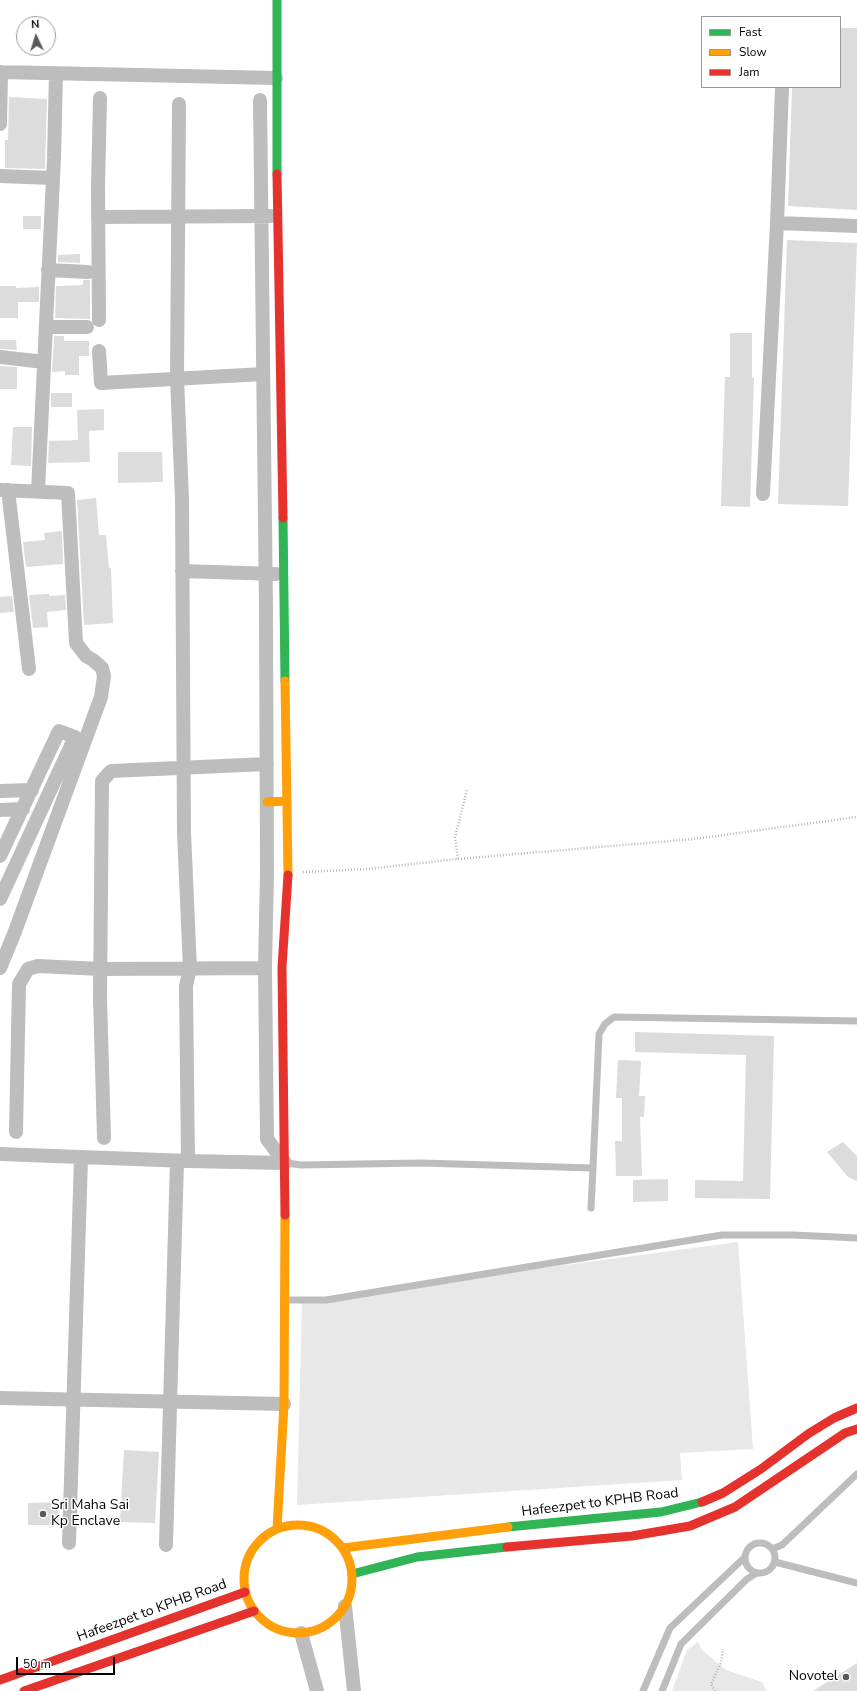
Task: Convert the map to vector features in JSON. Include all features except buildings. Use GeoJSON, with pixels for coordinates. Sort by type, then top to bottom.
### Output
{"type":"FeatureCollection","features":[{"type":"Feature","properties":{"kind":"main road"},"geometry":{"type":"LineString","coordinates":[[277,0],[276,78],[288,873],[282,967],[286,1276],[284,1300],[284,1404],[277,1529]]}},
{"type":"Feature","properties":{"kind":"main road"},"geometry":{"type":"LineString","coordinates":[[267,802],[287,801]]}},
{"type":"Feature","properties":{"kind":"main road","name":"Hafeezpet to KPHB Road"},"geometry":{"type":"LineString","coordinates":[[343,1548],[494,1529],[661,1512],[707,1501],[737,1485],[808,1434],[834,1418],[857,1408]]}},
{"type":"Feature","properties":{"kind":"main road"},"geometry":{"type":"LineString","coordinates":[[352,1574],[417,1557],[468,1550],[632,1536],[690,1526],[735,1507],[845,1433],[857,1428]]}},
{"type":"Feature","properties":{"kind":"main road","name":"Hafeezpet to KPHB Road"},"geometry":{"type":"LineString","coordinates":[[291,1526],[314,1528],[335,1540],[343,1548],[350,1563],[352,1574],[351,1591],[345,1606],[333,1620],[318,1629],[301,1633],[283,1631],[266,1623],[254,1611],[245,1592],[244,1577],[247,1562],[254,1548],[264,1537],[277,1529],[291,1526]]}},
{"type":"Feature","properties":{"kind":"main road","name":"Hafeezpet to KPHB Road"},"geometry":{"type":"LineString","coordinates":[[0,1680],[245,1592]]}},
{"type":"Feature","properties":{"kind":"main road"},"geometry":{"type":"LineString","coordinates":[[24,1691],[254,1611]]}},
{"type":"Feature","properties":{"kind":"street"},"geometry":{"type":"LineString","coordinates":[[0,124],[0,72],[276,78]]}},
{"type":"Feature","properties":{"kind":"street"},"geometry":{"type":"LineString","coordinates":[[38,492],[53,178],[56,74]]}},
{"type":"Feature","properties":{"kind":"street"},"geometry":{"type":"LineString","coordinates":[[763,494],[777,223],[782,88]]}},
{"type":"Feature","properties":{"kind":"street"},"geometry":{"type":"LineString","coordinates":[[99,320],[98,217],[100,98]]}},
{"type":"Feature","properties":{"kind":"street"},"geometry":{"type":"LineString","coordinates":[[260,100],[266,574],[267,802],[265,968],[267,1139],[284,1163]]}},
{"type":"Feature","properties":{"kind":"street"},"geometry":{"type":"LineString","coordinates":[[166,1545],[170,1402],[182,1161],[186,986],[190,969],[184,768],[182,499],[177,378],[179,104]]}},
{"type":"Feature","properties":{"kind":"street"},"geometry":{"type":"LineString","coordinates":[[0,176],[53,178]]}},
{"type":"Feature","properties":{"kind":"street"},"geometry":{"type":"LineString","coordinates":[[98,217],[279,216]]}},
{"type":"Feature","properties":{"kind":"street"},"geometry":{"type":"LineString","coordinates":[[777,223],[857,226]]}},
{"type":"Feature","properties":{"kind":"street"},"geometry":{"type":"LineString","coordinates":[[48,270],[88,272]]}},
{"type":"Feature","properties":{"kind":"street"},"geometry":{"type":"LineString","coordinates":[[46,327],[86,327]]}},
{"type":"Feature","properties":{"kind":"street"},"geometry":{"type":"LineString","coordinates":[[99,351],[101,383],[263,374]]}},
{"type":"Feature","properties":{"kind":"street"},"geometry":{"type":"LineString","coordinates":[[0,357],[44,362]]}},
{"type":"Feature","properties":{"kind":"street"},"geometry":{"type":"LineString","coordinates":[[0,968],[14,934],[101,697],[104,676],[102,668],[86,656],[76,643],[68,493],[4,490],[29,669]]}},
{"type":"Feature","properties":{"kind":"street"},"geometry":{"type":"LineString","coordinates":[[182,571],[284,574]]}},
{"type":"Feature","properties":{"kind":"street"},"geometry":{"type":"LineString","coordinates":[[0,856],[59,731],[75,737],[0,899]]}},
{"type":"Feature","properties":{"kind":"street"},"geometry":{"type":"LineString","coordinates":[[104,1138],[100,997],[102,781],[111,771],[267,764]]}},
{"type":"Feature","properties":{"kind":"street"},"geometry":{"type":"LineString","coordinates":[[0,791],[32,790]]}},
{"type":"Feature","properties":{"kind":"street"},"geometry":{"type":"LineString","coordinates":[[0,810],[23,809]]}},
{"type":"Feature","properties":{"kind":"street"},"geometry":{"type":"LineString","coordinates":[[16,1132],[19,984],[28,969],[38,966],[101,969],[265,968]]}},
{"type":"Feature","properties":{"kind":"street"},"geometry":{"type":"LineString","coordinates":[[0,1154],[81,1158],[284,1163]]}},
{"type":"Feature","properties":{"kind":"street"},"geometry":{"type":"LineString","coordinates":[[69,1543],[75,1400],[81,1158]]}},
{"type":"Feature","properties":{"kind":"street"},"geometry":{"type":"LineString","coordinates":[[0,1398],[284,1404]]}},
{"type":"Feature","properties":{"kind":"street"},"geometry":{"type":"LineString","coordinates":[[345,1606],[354,1691]]}},
{"type":"Feature","properties":{"kind":"street"},"geometry":{"type":"LineString","coordinates":[[301,1633],[317,1691]]}},
{"type":"Feature","properties":{"kind":"lane"},"geometry":{"type":"LineString","coordinates":[[591,1208],[599,1034],[605,1024],[614,1017],[857,1021]]}},
{"type":"Feature","properties":{"kind":"lane"},"geometry":{"type":"LineString","coordinates":[[284,1163],[301,1165],[421,1163],[593,1168]]}},
{"type":"Feature","properties":{"kind":"lane"},"geometry":{"type":"LineString","coordinates":[[284,1300],[326,1300],[722,1235],[793,1235],[857,1238]]}},
{"type":"Feature","properties":{"kind":"lane"},"geometry":{"type":"LineString","coordinates":[[772,1549],[782,1545],[857,1474]]}},
{"type":"Feature","properties":{"kind":"lane"},"geometry":{"type":"LineString","coordinates":[[642,1691],[670,1628],[745,1557],[749,1548],[754,1545],[764,1544],[772,1549],[775,1562],[770,1570],[757,1573],[747,1579],[681,1644],[662,1691]]}},
{"type":"Feature","properties":{"kind":"lane"},"geometry":{"type":"LineString","coordinates":[[745,1557],[746,1566],[757,1573]]}},
{"type":"Feature","properties":{"kind":"lane"},"geometry":{"type":"LineString","coordinates":[[775,1562],[857,1583]]}},
{"type":"Feature","properties":{"kind":"path"},"geometry":{"type":"LineString","coordinates":[[458,859],[455,837],[466,790]]}},
{"type":"Feature","properties":{"kind":"path"},"geometry":{"type":"LineString","coordinates":[[288,873],[367,869],[458,859],[694,839],[857,817]]}},
{"type":"Feature","properties":{"kind":"path"},"geometry":{"type":"LineString","coordinates":[[715,1691],[711,1684],[721,1663],[723,1649]]}},
{"type":"Feature","properties":{"kind":"shaded area"},"geometry":{"type":"Polygon","coordinates":[[[738,1242],[753,1449],[680,1453],[682,1480],[297,1505],[302,1300],[738,1242]]]}},
{"type":"Feature","properties":{"kind":"shaded area"},"geometry":{"type":"Polygon","coordinates":[[[698,1642],[702,1650],[726,1670],[762,1682],[767,1691],[672,1691],[687,1650],[698,1642]]]}},
{"type":"Feature","properties":{"kind":"traffic: fast"},"geometry":{"type":"LineString","coordinates":[[277,0],[277,174]]}},
{"type":"Feature","properties":{"kind":"traffic: fast"},"geometry":{"type":"LineString","coordinates":[[283,518],[285,681]]}},
{"type":"Feature","properties":{"kind":"traffic: fast"},"geometry":{"type":"LineString","coordinates":[[508,1527],[661,1512],[702,1502]]}},
{"type":"Feature","properties":{"kind":"traffic: fast"},"geometry":{"type":"LineString","coordinates":[[352,1574],[417,1557],[507,1547]]}},
{"type":"Feature","properties":{"kind":"traffic: slow"},"geometry":{"type":"LineString","coordinates":[[285,681],[288,875]]}},
{"type":"Feature","properties":{"kind":"traffic: slow"},"geometry":{"type":"LineString","coordinates":[[267,802],[287,801]]}},
{"type":"Feature","properties":{"kind":"traffic: slow"},"geometry":{"type":"LineString","coordinates":[[277,1529],[284,1404],[285,1215]]}},
{"type":"Feature","properties":{"kind":"traffic: slow"},"geometry":{"type":"LineString","coordinates":[[298,1525],[319,1529],[336,1541],[348,1558],[352,1579],[348,1600],[336,1617],[319,1629],[298,1633],[277,1629],[260,1617],[248,1600],[244,1579],[248,1558],[260,1541],[277,1529],[298,1525]]}},
{"type":"Feature","properties":{"kind":"traffic: slow"},"geometry":{"type":"LineString","coordinates":[[343,1548],[508,1527]]}},
{"type":"Feature","properties":{"kind":"traffic: jam"},"geometry":{"type":"LineString","coordinates":[[277,174],[283,518]]}},
{"type":"Feature","properties":{"kind":"traffic: jam"},"geometry":{"type":"LineString","coordinates":[[285,1215],[282,967],[288,875]]}},
{"type":"Feature","properties":{"kind":"traffic: jam"},"geometry":{"type":"LineString","coordinates":[[702,1502],[723,1493],[761,1469],[808,1434],[834,1418],[857,1408]]}},
{"type":"Feature","properties":{"kind":"traffic: jam"},"geometry":{"type":"LineString","coordinates":[[507,1547],[632,1536],[690,1526],[735,1507],[845,1433],[857,1429]]}},
{"type":"Feature","properties":{"kind":"traffic: jam"},"geometry":{"type":"LineString","coordinates":[[0,1680],[245,1592]]}},
{"type":"Feature","properties":{"kind":"traffic: jam"},"geometry":{"type":"LineString","coordinates":[[24,1691],[254,1611]]}},
{"type":"Feature","properties":{"kind":"place","name":"Sri Maha Sai Kp Enclave"},"geometry":{"type":"Point","coordinates":[43,1514]}},
{"type":"Feature","properties":{"kind":"place","name":"Novotel"},"geometry":{"type":"Point","coordinates":[846,1677]}}]}
